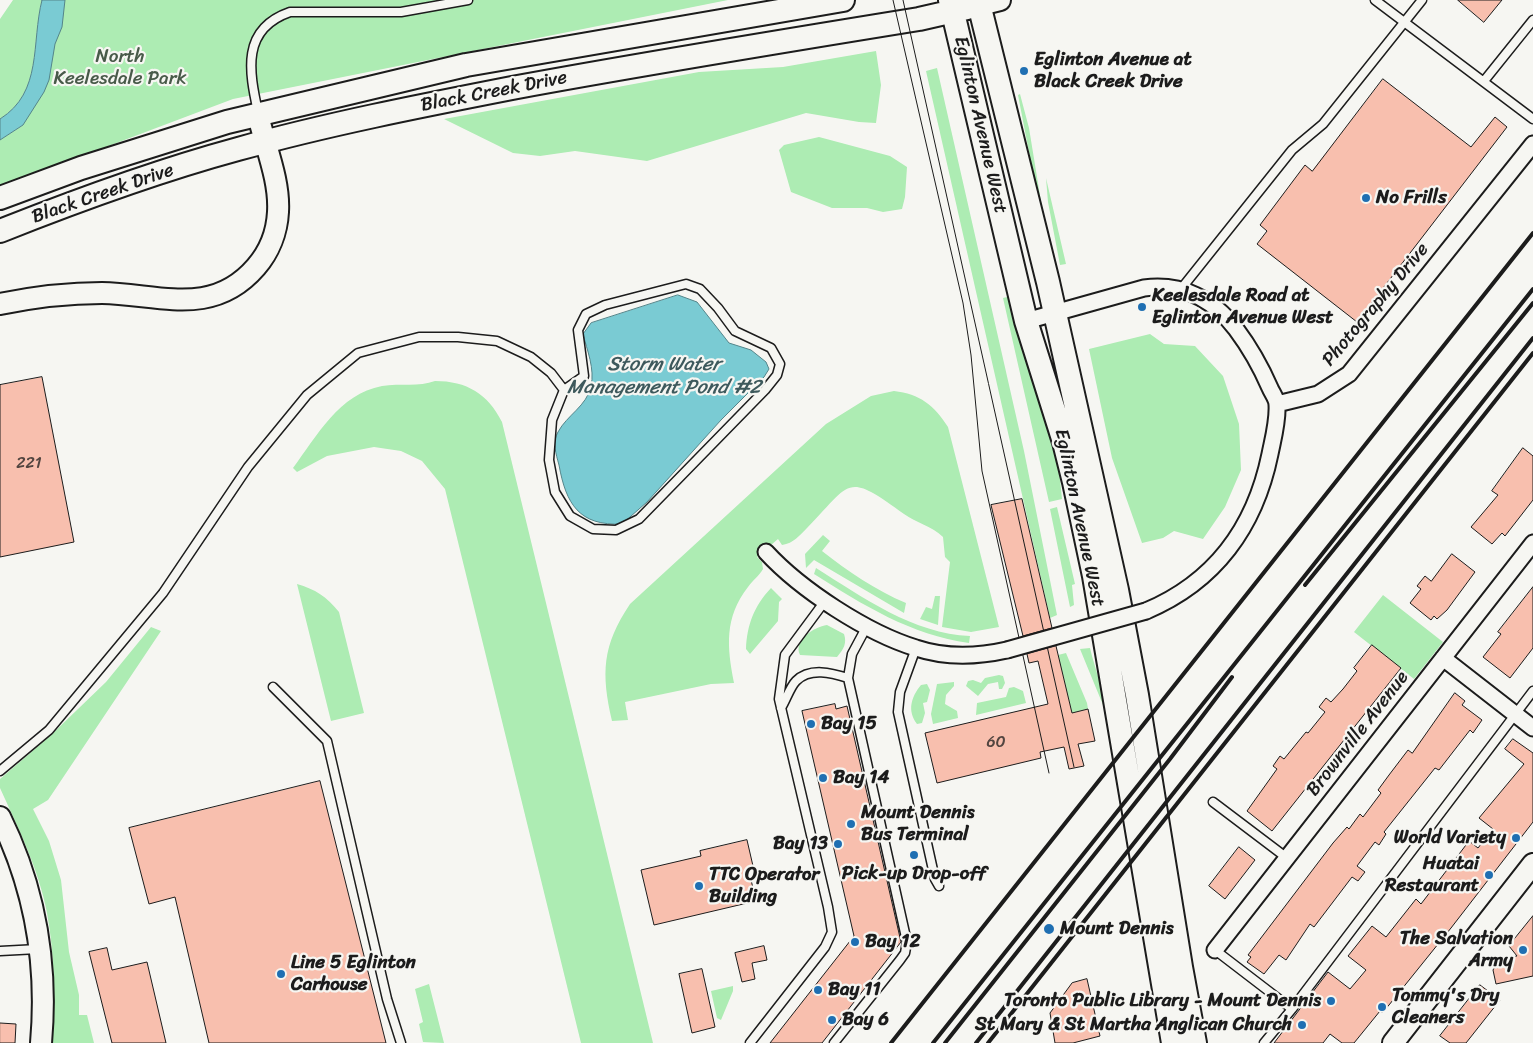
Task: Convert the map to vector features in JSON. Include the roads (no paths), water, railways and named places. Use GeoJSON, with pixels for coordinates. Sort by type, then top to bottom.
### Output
{"type":"FeatureCollection","features":[{"type":"Feature","properties":{"kind":"main road","name":"Black Creek Drive"},"geometry":{"type":"LineString","coordinates":[[0,198],[81,168],[227,122],[466,65],[843,0]]}},
{"type":"Feature","properties":{"kind":"main road","name":"Black Creek Drive"},"geometry":{"type":"LineString","coordinates":[[0,231],[123,186],[264,142],[431,104],[952,6],[986,2]]}},
{"type":"Feature","properties":{"kind":"main road","name":"Eglinton Avenue West"},"geometry":{"type":"LineString","coordinates":[[986,2],[1119,600],[1195,1043]]}},
{"type":"Feature","properties":{"kind":"main road","name":"Eglinton Avenue West"},"geometry":{"type":"LineString","coordinates":[[952,6],[1026,321],[1064,442],[1094,576],[1173,1043]]}},
{"type":"Feature","properties":{"kind":"street"},"geometry":{"type":"LineString","coordinates":[[0,304],[39,296],[82,294],[184,301],[219,294],[240,284],[258,265],[268,250],[278,220],[277,191],[258,115]]}},
{"type":"Feature","properties":{"kind":"street","name":"Photography Drive"},"geometry":{"type":"LineString","coordinates":[[1277,404],[1318,394],[1349,374],[1533,144]]}},
{"type":"Feature","properties":{"kind":"street"},"geometry":{"type":"LineString","coordinates":[[766,552],[780,567],[825,601],[867,626],[916,648],[973,656],[1007,650],[1146,611],[1187,590],[1224,556],[1249,517],[1264,478],[1274,433],[1277,404],[1255,354],[1226,317],[1206,299],[1181,289],[1156,286],[1144,288],[1026,321]]}},
{"type":"Feature","properties":{"kind":"street","name":"Brownville Avenue"},"geometry":{"type":"LineString","coordinates":[[1215,950],[1533,543]]}},
{"type":"Feature","properties":{"kind":"street"},"geometry":{"type":"LineString","coordinates":[[1443,658],[1533,728]]}},
{"type":"Feature","properties":{"kind":"street"},"geometry":{"type":"LineString","coordinates":[[0,817],[25,880],[40,948],[44,991],[41,1043]]}},
{"type":"Feature","properties":{"kind":"street"},"geometry":{"type":"LineString","coordinates":[[1393,1043],[1533,864]]}},
{"type":"Feature","properties":{"kind":"lane"},"geometry":{"type":"LineString","coordinates":[[258,115],[251,73],[253,47],[258,35],[278,16],[290,12],[401,12],[468,0]]}},
{"type":"Feature","properties":{"kind":"lane"},"geometry":{"type":"LineString","coordinates":[[1374,0],[1533,119]]}},
{"type":"Feature","properties":{"kind":"lane"},"geometry":{"type":"LineString","coordinates":[[1181,289],[1292,150],[1323,124],[1405,24],[1422,0]]}},
{"type":"Feature","properties":{"kind":"lane"},"geometry":{"type":"LineString","coordinates":[[1484,81],[1533,20]]}},
{"type":"Feature","properties":{"kind":"lane"},"geometry":{"type":"LineString","coordinates":[[686,284],[700,289],[718,308],[735,331],[770,348],[780,364],[777,375],[765,390],[640,519],[616,530],[593,529],[570,516],[555,492],[549,460],[552,420],[564,390],[584,376],[578,330],[586,314],[605,305],[686,284]]}},
{"type":"Feature","properties":{"kind":"lane"},"geometry":{"type":"LineString","coordinates":[[0,771],[49,730],[163,593],[248,467],[307,395],[358,352],[419,337],[458,337],[497,341],[531,357],[550,373],[564,390]]}},
{"type":"Feature","properties":{"kind":"lane"},"geometry":{"type":"LineString","coordinates":[[750,1043],[825,948],[832,932],[828,907],[779,699],[785,656],[825,601]]}},
{"type":"Feature","properties":{"kind":"lane"},"geometry":{"type":"LineString","coordinates":[[834,1043],[900,960],[905,953],[907,942],[848,678],[852,654],[867,626]]}},
{"type":"Feature","properties":{"kind":"lane"},"geometry":{"type":"LineString","coordinates":[[916,648],[900,692],[898,712],[935,879],[939,886]]}},
{"type":"Feature","properties":{"kind":"lane"},"geometry":{"type":"LineString","coordinates":[[781,708],[796,681],[809,673],[830,672],[848,678]]}},
{"type":"Feature","properties":{"kind":"lane"},"geometry":{"type":"LineString","coordinates":[[273,687],[327,741],[388,999],[401,1043]]}},
{"type":"Feature","properties":{"kind":"lane"},"geometry":{"type":"LineString","coordinates":[[1264,1043],[1292,1009],[1533,691]]}},
{"type":"Feature","properties":{"kind":"lane"},"geometry":{"type":"LineString","coordinates":[[1213,802],[1287,858]]}},
{"type":"Feature","properties":{"kind":"lane"},"geometry":{"type":"LineString","coordinates":[[0,952],[40,948]]}},
{"type":"Feature","properties":{"kind":"lane"},"geometry":{"type":"LineString","coordinates":[[1215,950],[1292,1009]]}},
{"type":"Feature","properties":{"kind":"water"},"geometry":{"type":"Polygon","coordinates":[[[42,0],[65,0],[62,27],[55,44],[49,80],[44,92],[23,125],[0,140],[0,119],[14,108],[23,95],[29,81],[33,66],[42,0]]]}},
{"type":"Feature","properties":{"kind":"water","name":"Storm Water Management Pond #2"},"geometry":{"type":"Polygon","coordinates":[[[678,295],[697,302],[729,343],[751,350],[766,362],[769,369],[764,377],[721,420],[647,502],[622,524],[607,524],[595,521],[577,510],[571,501],[562,479],[555,448],[558,432],[566,420],[581,405],[591,386],[591,366],[583,334],[591,323],[678,295]]]}},
{"type":"Feature","properties":{"kind":"tram line"},"geometry":{"type":"LineString","coordinates":[[893,0],[963,303],[971,355],[982,471],[1049,773]]}},
{"type":"Feature","properties":{"kind":"tram line"},"geometry":{"type":"LineString","coordinates":[[903,0],[1074,767]]}},
{"type":"Feature","properties":{"kind":"railway"},"geometry":{"type":"LineString","coordinates":[[891,1043],[1533,233]]}},
{"type":"Feature","properties":{"kind":"railway"},"geometry":{"type":"LineString","coordinates":[[933,1043],[1533,289]]}},
{"type":"Feature","properties":{"kind":"railway"},"geometry":{"type":"LineString","coordinates":[[1305,585],[1533,303]]}},
{"type":"Feature","properties":{"kind":"railway"},"geometry":{"type":"LineString","coordinates":[[976,1043],[1533,338]]}},
{"type":"Feature","properties":{"kind":"railway"},"geometry":{"type":"LineString","coordinates":[[988,1043],[1533,353]]}},
{"type":"Feature","properties":{"kind":"railway"},"geometry":{"type":"LineString","coordinates":[[945,1043],[1170,759],[1232,677]]}},
{"type":"Feature","properties":{"kind":"place","name":"Eglinton Avenue at Black Creek Drive"},"geometry":{"type":"Point","coordinates":[1024,71]}},
{"type":"Feature","properties":{"kind":"place","name":"No Frills"},"geometry":{"type":"Point","coordinates":[1366,198]}},
{"type":"Feature","properties":{"kind":"place","name":"Keelesdale Road at Eglinton Avenue West"},"geometry":{"type":"Point","coordinates":[1142,307]}},
{"type":"Feature","properties":{"kind":"place","name":"Bay 15"},"geometry":{"type":"Point","coordinates":[811,724]}},
{"type":"Feature","properties":{"kind":"place","name":"Bay 14"},"geometry":{"type":"Point","coordinates":[823,778]}},
{"type":"Feature","properties":{"kind":"place","name":"Mount Dennis Bus Terminal"},"geometry":{"type":"Point","coordinates":[851,824]}},
{"type":"Feature","properties":{"kind":"place","name":"World Variety"},"geometry":{"type":"Point","coordinates":[1516,838]}},
{"type":"Feature","properties":{"kind":"place","name":"Bay 13"},"geometry":{"type":"Point","coordinates":[838,844]}},
{"type":"Feature","properties":{"kind":"place","name":"Pick-up Drop-off"},"geometry":{"type":"Point","coordinates":[914,855]}},
{"type":"Feature","properties":{"kind":"place","name":"Huatai Restaurant"},"geometry":{"type":"Point","coordinates":[1489,875]}},
{"type":"Feature","properties":{"kind":"place","name":"TTC Operator Building"},"geometry":{"type":"Point","coordinates":[699,886]}},
{"type":"Feature","properties":{"kind":"place","name":"Mount Dennis"},"geometry":{"type":"Point","coordinates":[1049,929]}},
{"type":"Feature","properties":{"kind":"place","name":"Bay 12"},"geometry":{"type":"Point","coordinates":[855,942]}},
{"type":"Feature","properties":{"kind":"place","name":"The Salvation Army"},"geometry":{"type":"Point","coordinates":[1523,950]}},
{"type":"Feature","properties":{"kind":"place","name":"Line 5 Eglinton Carhouse"},"geometry":{"type":"Point","coordinates":[281,974]}},
{"type":"Feature","properties":{"kind":"place","name":"Bay 11"},"geometry":{"type":"Point","coordinates":[818,990]}},
{"type":"Feature","properties":{"kind":"place","name":"Toronto Public Library - Mount Dennis"},"geometry":{"type":"Point","coordinates":[1331,1001]}},
{"type":"Feature","properties":{"kind":"place","name":"Tommy's Dry Cleaners"},"geometry":{"type":"Point","coordinates":[1382,1007]}},
{"type":"Feature","properties":{"kind":"place","name":"Bay 6"},"geometry":{"type":"Point","coordinates":[832,1020]}},
{"type":"Feature","properties":{"kind":"place","name":"St Mary & St Martha Anglican Church"},"geometry":{"type":"Point","coordinates":[1302,1025]}},
{"type":"Feature","properties":{"kind":"park label","name":"North Keelesdale Park"},"geometry":{"type":"Point","coordinates":[120,68]}}]}
